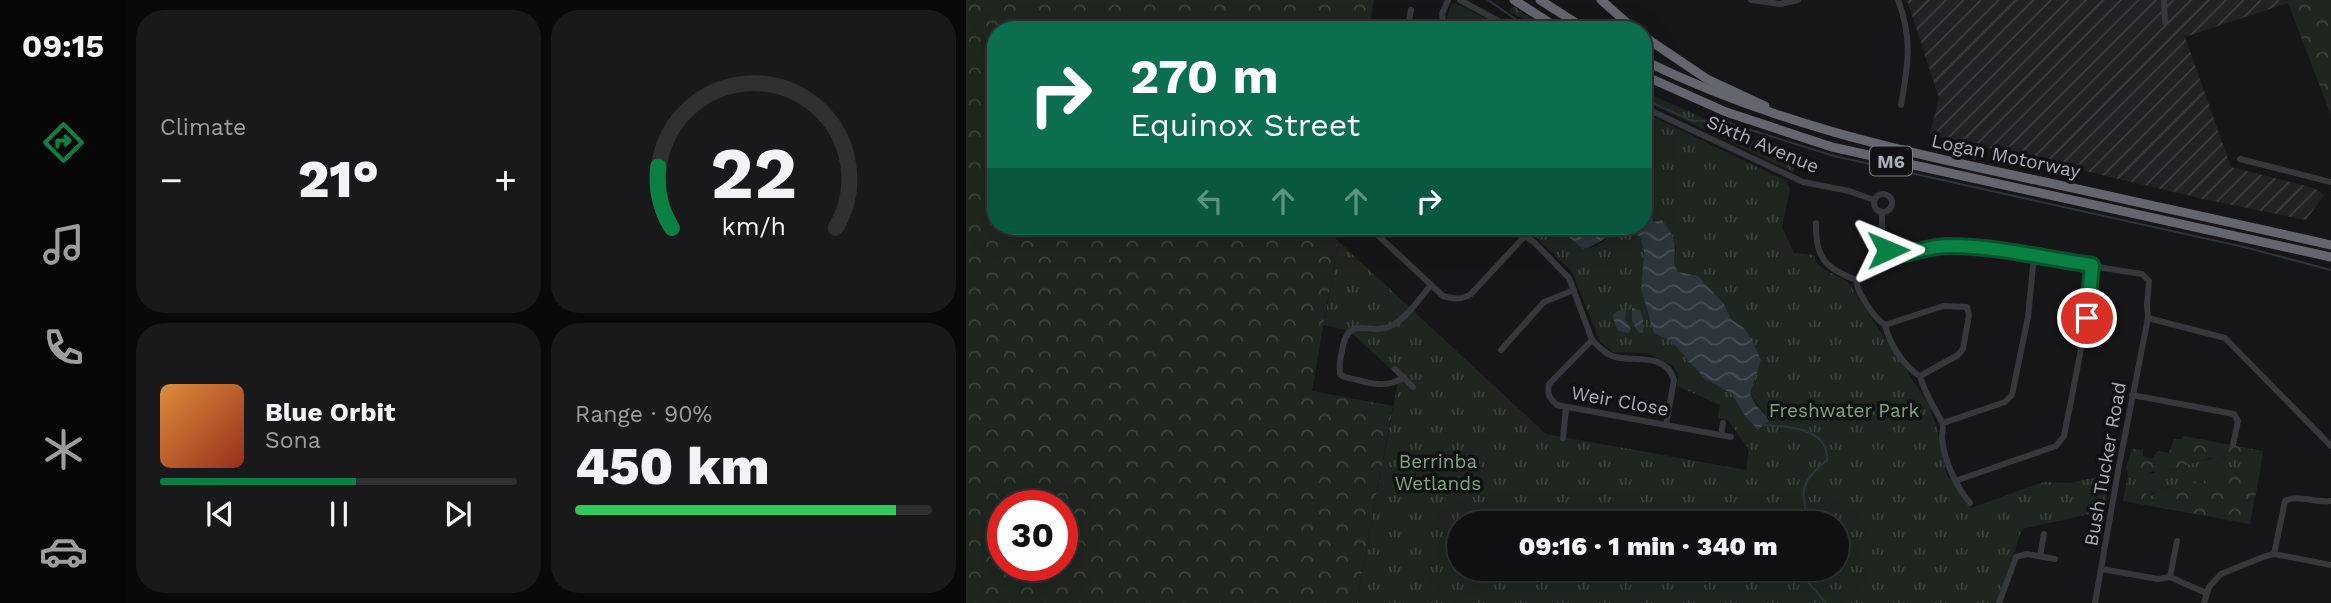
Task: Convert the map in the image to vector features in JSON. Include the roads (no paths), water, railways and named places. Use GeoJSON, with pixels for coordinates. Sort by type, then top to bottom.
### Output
{"type":"FeatureCollection","features":[{"type":"Feature","properties":{"kind":"highway"},"geometry":{"type":"LineString","coordinates":[[1514,0],[1547,21]]}},
{"type":"Feature","properties":{"kind":"highway"},"geometry":{"type":"LineString","coordinates":[[1540,0],[1573,21]]}},
{"type":"Feature","properties":{"kind":"highway"},"geometry":{"type":"LineString","coordinates":[[1601,0],[1625,21]]}},
{"type":"Feature","properties":{"kind":"highway"},"geometry":{"type":"LineString","coordinates":[[1652,42],[1690,69],[1724,88],[1841,135]]}},
{"type":"Feature","properties":{"kind":"highway","name":"Logan Motorway"},"geometry":{"type":"LineString","coordinates":[[1652,64],[1745,105],[1841,135],[1933,158],[2331,245]]}},
{"type":"Feature","properties":{"kind":"highway","name":"Logan Motorway"},"geometry":{"type":"LineString","coordinates":[[1652,79],[1726,112],[1832,147],[2331,257]]}},
{"type":"Feature","properties":{"kind":"street"},"geometry":{"type":"LineString","coordinates":[[1443,21],[1442,14],[1448,0]]}},
{"type":"Feature","properties":{"kind":"street"},"geometry":{"type":"LineString","coordinates":[[1460,0],[1498,21]]}},
{"type":"Feature","properties":{"kind":"street"},"geometry":{"type":"LineString","coordinates":[[1751,0],[1780,5],[1798,0]]}},
{"type":"Feature","properties":{"kind":"street"},"geometry":{"type":"LineString","coordinates":[[1898,0],[1906,22],[1909,46],[1901,105]]}},
{"type":"Feature","properties":{"kind":"street"},"geometry":{"type":"LineString","coordinates":[[2164,0],[2165,22]]}},
{"type":"Feature","properties":{"kind":"street"},"geometry":{"type":"LineString","coordinates":[[1409,21],[1411,10]]}},
{"type":"Feature","properties":{"kind":"street","name":"Sixth Avenue"},"geometry":{"type":"LineString","coordinates":[[1652,111],[1803,182],[1849,191],[1874,200]]}},
{"type":"Feature","properties":{"kind":"street"},"geometry":{"type":"LineString","coordinates":[[2240,159],[2331,183]]}},
{"type":"Feature","properties":{"kind":"street"},"geometry":{"type":"LineString","coordinates":[[1883,194],[1891,199],[1890,208],[1882,212],[1875,208],[1874,200],[1877,195],[1883,194]]}},
{"type":"Feature","properties":{"kind":"street"},"geometry":{"type":"LineString","coordinates":[[1882,212],[1882,233],[1892,255]]}},
{"type":"Feature","properties":{"kind":"street"},"geometry":{"type":"LineString","coordinates":[[1816,223],[1819,255],[1823,262],[1857,280]]}},
{"type":"Feature","properties":{"kind":"street"},"geometry":{"type":"LineString","coordinates":[[1378,235],[1443,296],[1454,299],[1463,299],[1471,294],[1525,236],[1565,271],[1592,340],[1616,358],[1643,358],[1669,369],[1674,380],[1666,425]]}},
{"type":"Feature","properties":{"kind":"street"},"geometry":{"type":"LineString","coordinates":[[1892,255],[1902,256],[1933,246],[1955,246],[2092,265],[2087,318],[2061,441],[2056,446],[1958,480]]}},
{"type":"Feature","properties":{"kind":"street"},"geometry":{"type":"LineString","coordinates":[[1892,255],[1884,264],[1860,274],[1857,290],[1876,318],[1885,325],[1887,335],[1911,371],[1920,376],[1923,387],[1943,423],[1942,436],[1950,474],[1958,480],[1970,503]]}},
{"type":"Feature","properties":{"kind":"street"},"geometry":{"type":"LineString","coordinates":[[1943,423],[2005,402],[2012,395],[2028,317],[2034,256]]}},
{"type":"Feature","properties":{"kind":"street","name":"Bush Tucker Road"},"geometry":{"type":"LineString","coordinates":[[2092,265],[2141,274],[2149,281],[2148,318],[2095,603]]}},
{"type":"Feature","properties":{"kind":"street"},"geometry":{"type":"LineString","coordinates":[[1404,377],[1395,383],[1382,385],[1344,377],[1339,368],[1343,342],[1351,330],[1390,327],[1432,285]]}},
{"type":"Feature","properties":{"kind":"street"},"geometry":{"type":"LineString","coordinates":[[1501,349],[1544,302],[1574,290]]}},
{"type":"Feature","properties":{"kind":"street"},"geometry":{"type":"LineString","coordinates":[[1885,325],[1943,306],[1967,307],[1969,315],[1963,349],[1958,355],[1920,376]]}},
{"type":"Feature","properties":{"kind":"street"},"geometry":{"type":"LineString","coordinates":[[2148,318],[2225,338],[2331,446]]}},
{"type":"Feature","properties":{"kind":"street","name":"Weir Close"},"geometry":{"type":"LineString","coordinates":[[1592,340],[1549,384],[1547,392],[1550,399],[1566,408],[1731,436]]}},
{"type":"Feature","properties":{"kind":"street"},"geometry":{"type":"LineString","coordinates":[[1395,369],[1413,387]]}},
{"type":"Feature","properties":{"kind":"street"},"geometry":{"type":"LineString","coordinates":[[2132,395],[2234,414],[2238,421],[2233,445]]}},
{"type":"Feature","properties":{"kind":"street"},"geometry":{"type":"LineString","coordinates":[[1563,438],[1566,408]]}},
{"type":"Feature","properties":{"kind":"street"},"geometry":{"type":"LineString","coordinates":[[1721,435],[1723,423]]}},
{"type":"Feature","properties":{"kind":"street"},"geometry":{"type":"LineString","coordinates":[[2274,554],[2285,501],[2295,498],[2330,501]]}},
{"type":"Feature","properties":{"kind":"street"},"geometry":{"type":"LineString","coordinates":[[2040,556],[2045,534]]}},
{"type":"Feature","properties":{"kind":"street"},"geometry":{"type":"LineString","coordinates":[[2170,577],[2176,541]]}},
{"type":"Feature","properties":{"kind":"street"},"geometry":{"type":"LineString","coordinates":[[1999,603],[2016,557],[2021,554],[2055,559]]}},
{"type":"Feature","properties":{"kind":"street"},"geometry":{"type":"LineString","coordinates":[[2204,603],[2206,593],[2221,574],[2274,554],[2331,565]]}},
{"type":"Feature","properties":{"kind":"street"},"geometry":{"type":"LineString","coordinates":[[2102,569],[2158,579],[2170,577],[2206,593]]}},
{"type":"Feature","properties":{"kind":"water"},"geometry":{"type":"Polygon","coordinates":[[[1652,220],[1662,220],[1672,236],[1675,246],[1674,264],[1678,272],[1698,276],[1724,304],[1731,319],[1744,328],[1752,340],[1761,360],[1750,394],[1770,420],[1758,430],[1745,416],[1732,394],[1704,378],[1671,341],[1654,333],[1641,290],[1644,252],[1640,237],[1636,235],[1652,235],[1652,220]]]}},
{"type":"Feature","properties":{"kind":"water"},"geometry":{"type":"Polygon","coordinates":[[[1567,235],[1611,235],[1594,245],[1583,249],[1567,235]]]}},
{"type":"Feature","properties":{"kind":"water"},"geometry":{"type":"Polygon","coordinates":[[[1632,308],[1640,310],[1643,333],[1639,333],[1632,322],[1632,308]]]}},
{"type":"Feature","properties":{"kind":"water"},"geometry":{"type":"Polygon","coordinates":[[[1626,310],[1625,319],[1631,329],[1629,333],[1618,331],[1613,318],[1614,313],[1626,310]]]}},
{"type":"Feature","properties":{"kind":"waterway"},"geometry":{"type":"LineString","coordinates":[[1488,0],[1518,21]]}},
{"type":"Feature","properties":{"kind":"waterway"},"geometry":{"type":"LineString","coordinates":[[1652,103],[1693,121],[1719,120],[1834,156],[2244,247],[2331,270]]}},
{"type":"Feature","properties":{"kind":"waterway"},"geometry":{"type":"LineString","coordinates":[[1765,425],[1806,431],[1822,442],[1826,450],[1827,460],[1804,487],[1806,511]]}},
{"type":"Feature","properties":{"kind":"waterway"},"geometry":{"type":"LineString","coordinates":[[1807,581],[1826,603]]}},
{"type":"Feature","properties":{"kind":"park label","name":"Freshwater Park"},"geometry":{"type":"Point","coordinates":[1844,410]}},
{"type":"Feature","properties":{"kind":"park label","name":"Berrinba Wetlands"},"geometry":{"type":"Point","coordinates":[1438,472]}}]}
